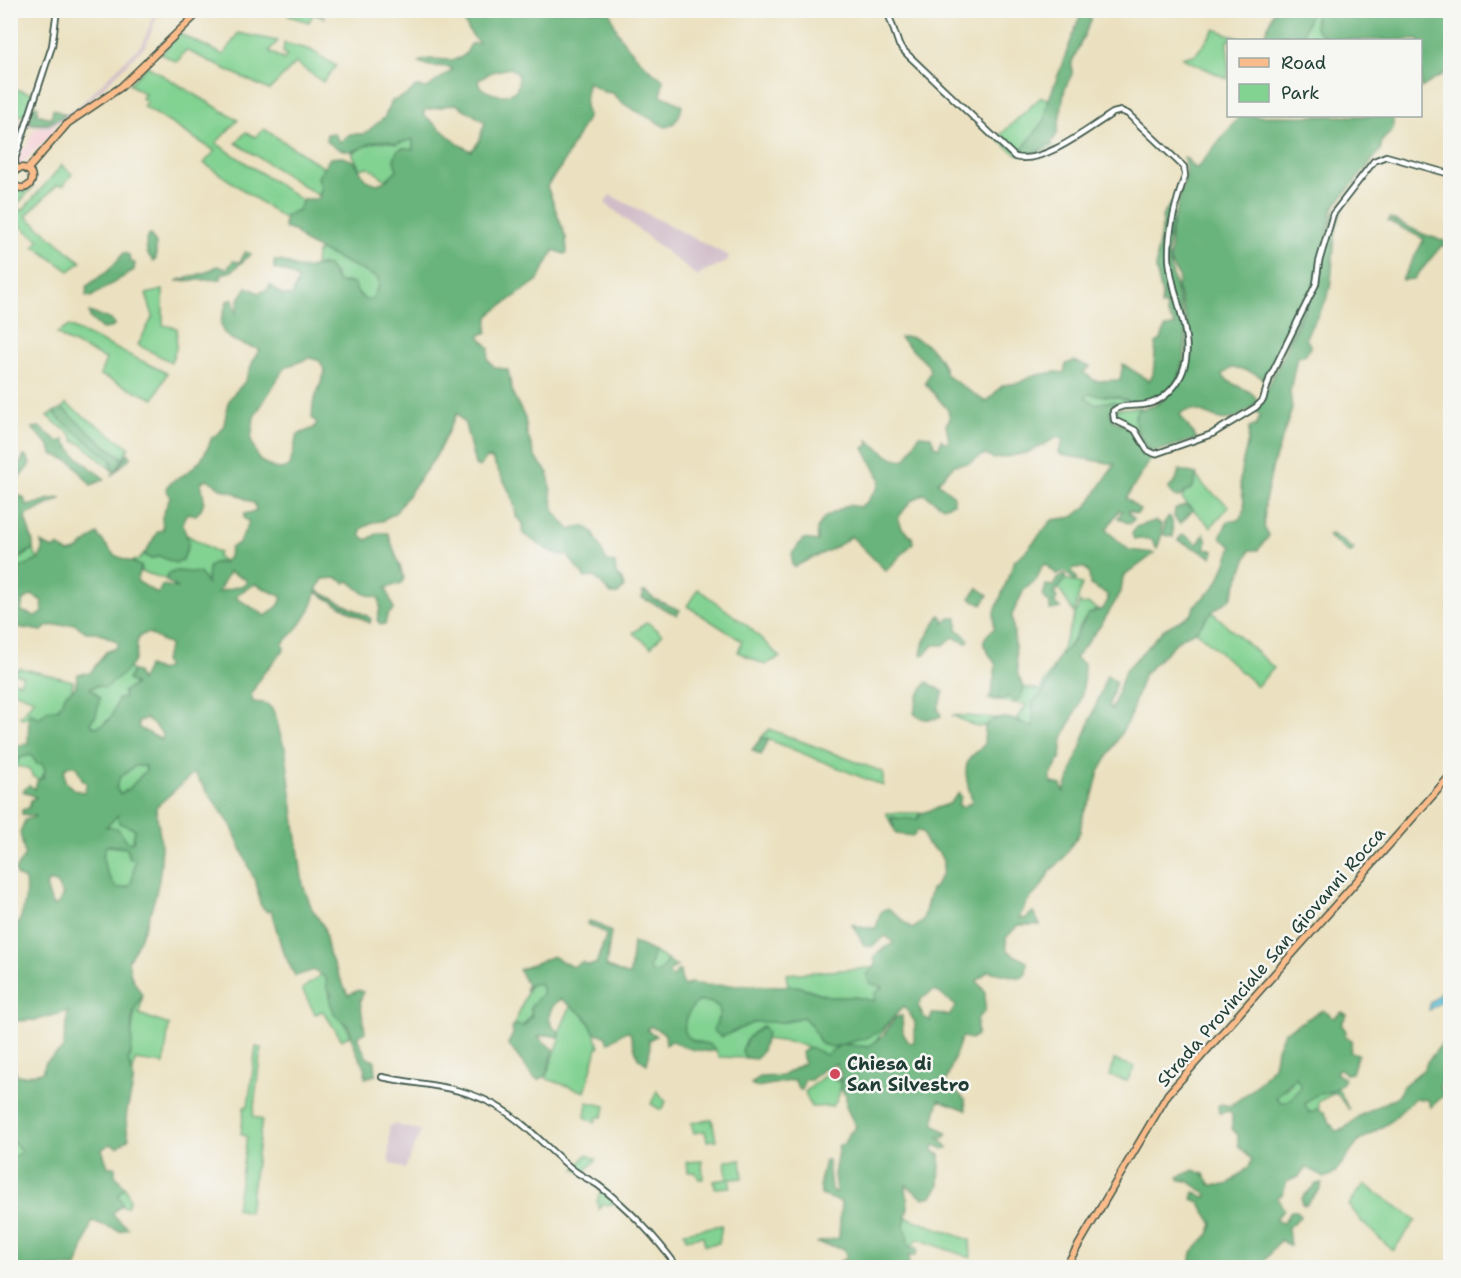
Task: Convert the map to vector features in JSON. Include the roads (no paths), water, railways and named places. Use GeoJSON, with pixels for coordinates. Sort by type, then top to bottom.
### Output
{"type":"FeatureCollection","features":[{"type":"Feature","properties":{"kind":"main road"},"geometry":{"type":"LineString","coordinates":[[27,170],[32,177],[29,186],[13,187],[12,179],[16,171],[27,170],[68,123],[132,78],[201,10]]}},
{"type":"Feature","properties":{"kind":"main road","name":"Strada Provinciale San Giovanni Rocca"},"geometry":{"type":"LineString","coordinates":[[1065,1268],[1168,1094],[1450,776]]}},
{"type":"Feature","properties":{"kind":"street"},"geometry":{"type":"LineString","coordinates":[[16,171],[14,163],[51,46],[57,10]]}},
{"type":"Feature","properties":{"kind":"street"},"geometry":{"type":"LineString","coordinates":[[887,10],[899,45],[1015,157],[1024,160],[1045,154],[1113,113],[1121,111],[1128,114],[1184,167],[1185,176],[1171,232],[1169,258],[1186,329],[1183,370],[1172,389],[1157,402],[1151,405],[1121,406],[1113,411],[1114,420],[1135,430],[1147,450],[1155,454],[1212,434],[1256,407],[1263,400],[1270,377],[1316,284],[1319,262],[1333,214],[1374,161],[1386,156],[1450,174]]}},
{"type":"Feature","properties":{"kind":"street"},"geometry":{"type":"LineString","coordinates":[[382,1077],[447,1087],[489,1102],[530,1129],[572,1170],[598,1186],[659,1243],[678,1268]]}},
{"type":"Feature","properties":{"kind":"water"},"geometry":{"type":"Polygon","coordinates":[[[1443,990],[1445,999],[1429,1010],[1430,1004],[1443,990]]]}},
{"type":"Feature","properties":{"kind":"place","name":"Chiesa di San Silvestro"},"geometry":{"type":"Point","coordinates":[835,1074]}}]}
